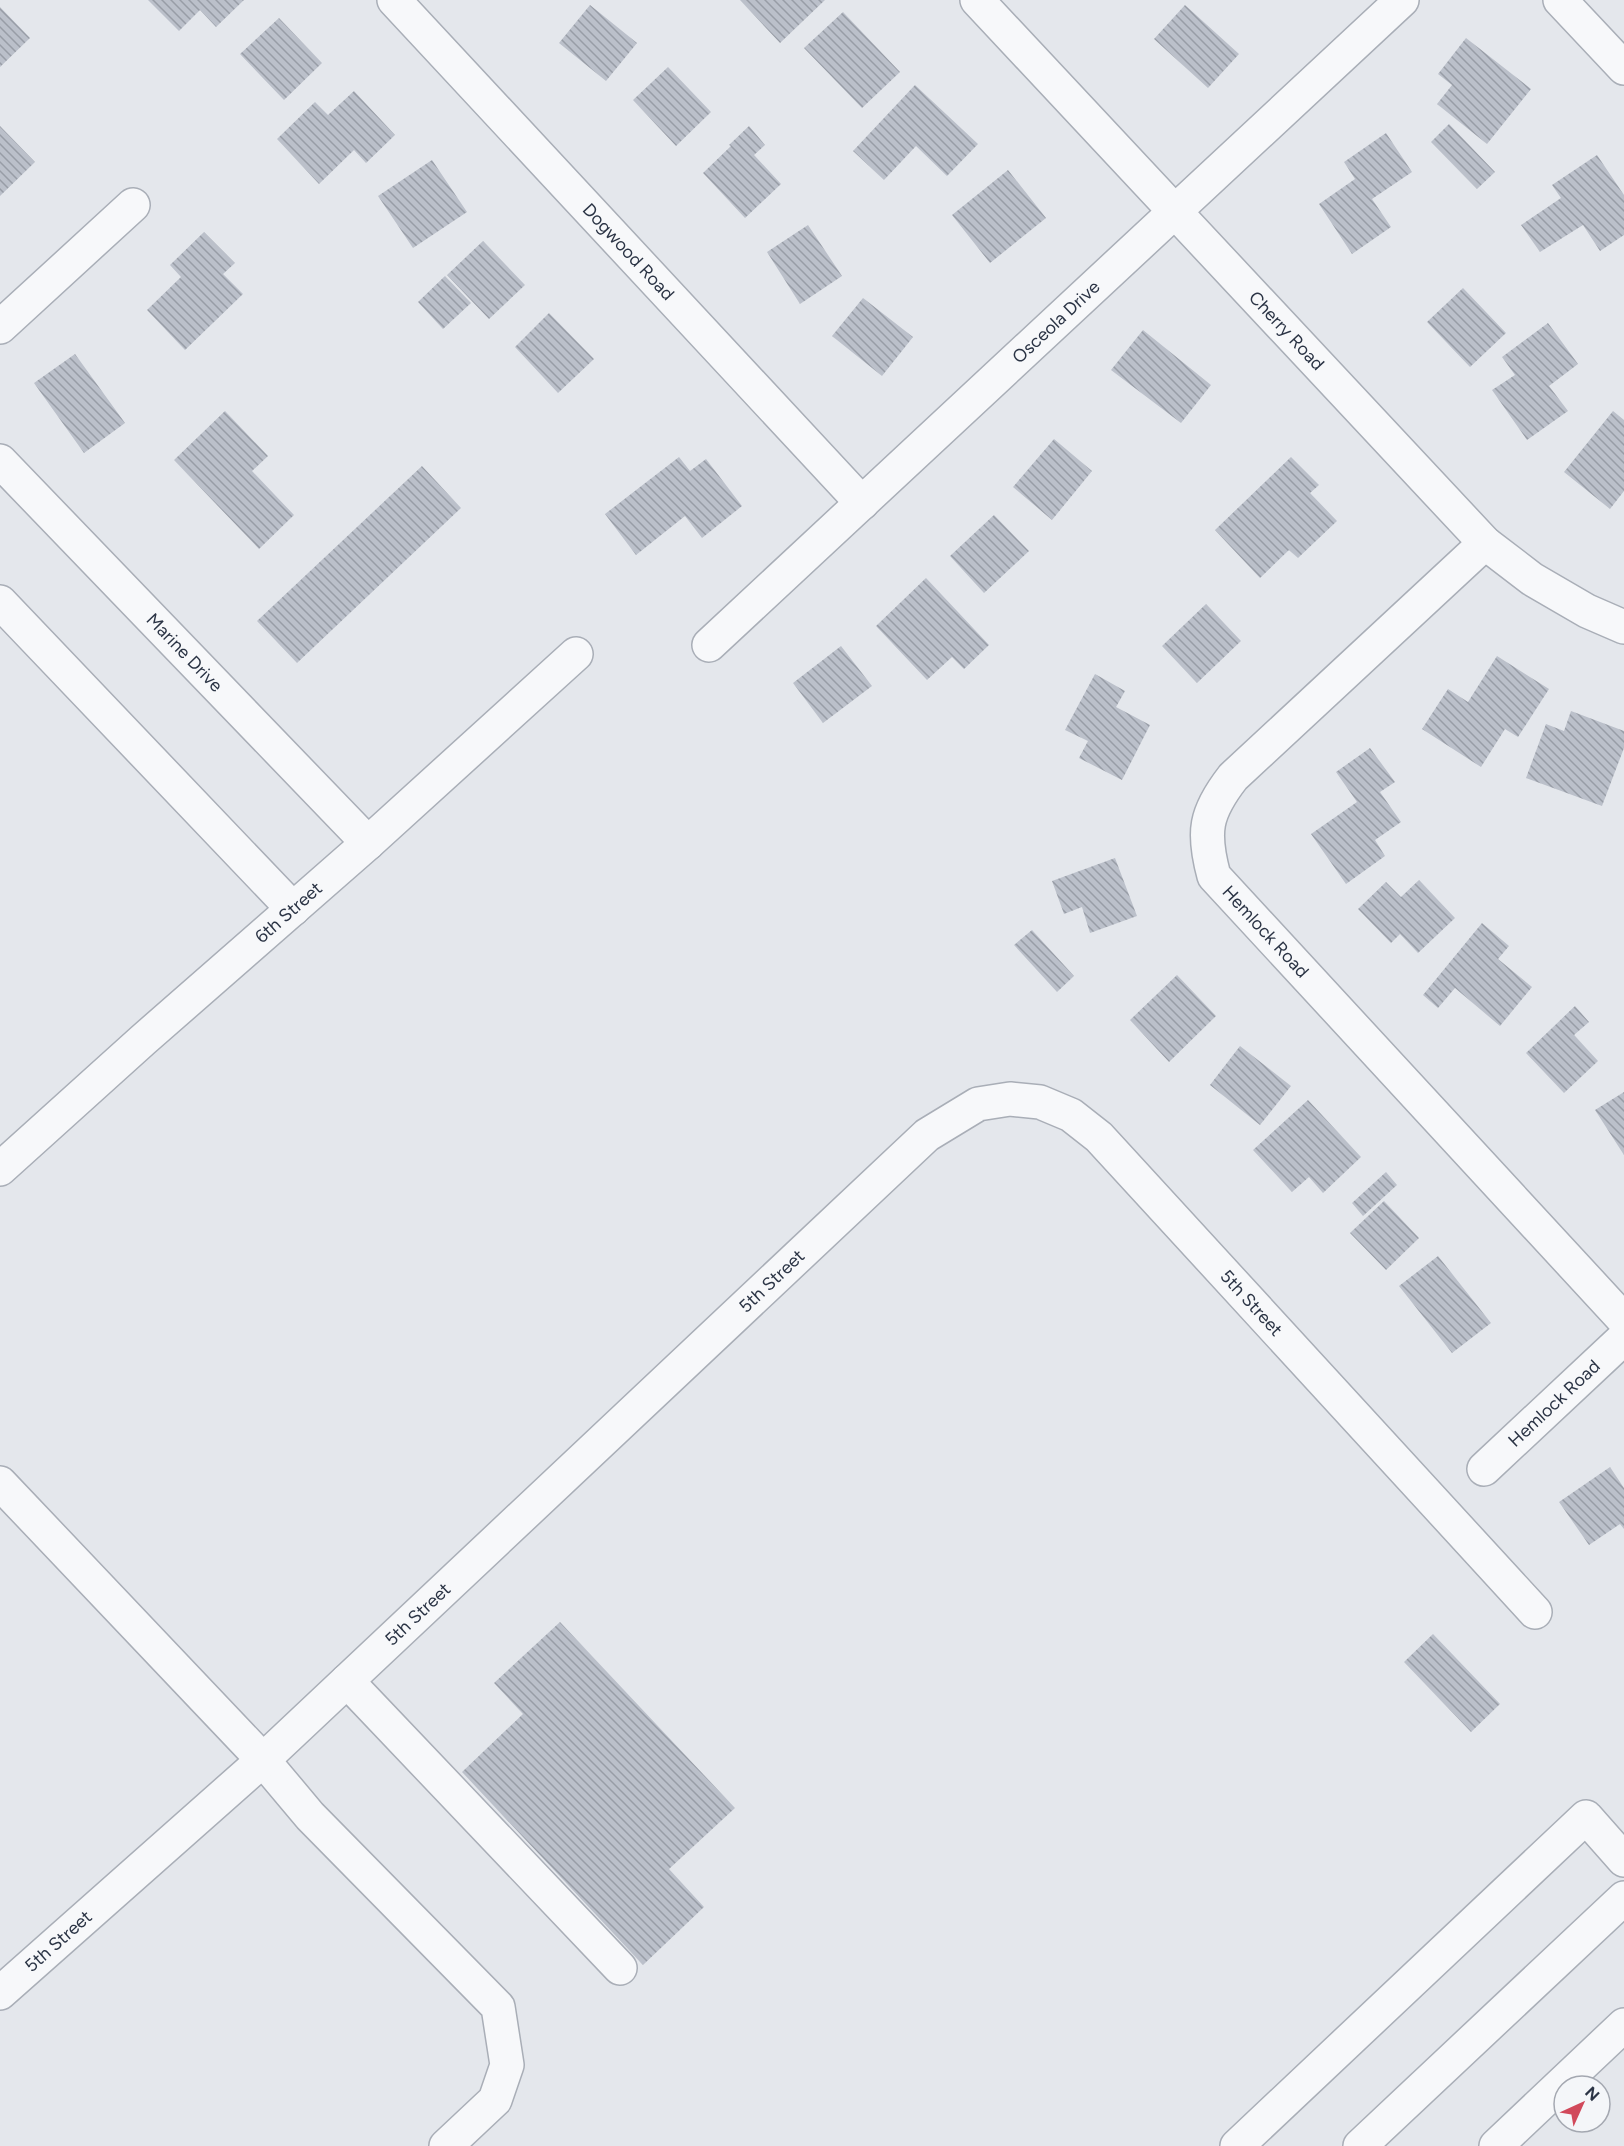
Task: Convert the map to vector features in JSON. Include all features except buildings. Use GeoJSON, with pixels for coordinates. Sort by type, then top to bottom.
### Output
{"type":"FeatureCollection","features":[{"type":"Feature","properties":{"kind":"street","name":"Dogwood Road"},"geometry":{"type":"LineString","coordinates":[[394,0],[862,503]]}},
{"type":"Feature","properties":{"kind":"street","name":"Cherry Road"},"geometry":{"type":"LineString","coordinates":[[977,0],[1485,543],[1532,579],[1587,611],[1624,627]]}},
{"type":"Feature","properties":{"kind":"street","name":"Osceola Drive"},"geometry":{"type":"LineString","coordinates":[[709,645],[1402,0]]}},
{"type":"Feature","properties":{"kind":"street"},"geometry":{"type":"LineString","coordinates":[[1560,0],[1624,68]]}},
{"type":"Feature","properties":{"kind":"street"},"geometry":{"type":"LineString","coordinates":[[0,327],[133,205]]}},
{"type":"Feature","properties":{"kind":"street","name":"Marine Drive"},"geometry":{"type":"LineString","coordinates":[[0,461],[368,843]]}},
{"type":"Feature","properties":{"kind":"street","name":"Hemlock Road"},"geometry":{"type":"LineString","coordinates":[[1485,543],[1233,777],[1216,798],[1208,823],[1207,850],[1214,876],[1624,1320]]}},
{"type":"Feature","properties":{"kind":"street"},"geometry":{"type":"LineString","coordinates":[[3,611],[293,909]]}},
{"type":"Feature","properties":{"kind":"street","name":"6th Street"},"geometry":{"type":"LineString","coordinates":[[0,1169],[368,843],[576,654]]}},
{"type":"Feature","properties":{"kind":"street","name":"5th Street"},"geometry":{"type":"LineString","coordinates":[[0,1994],[263,1760],[927,1135],[978,1104],[1010,1099],[1040,1102],[1071,1114],[1099,1137],[1535,1612]]}},
{"type":"Feature","properties":{"kind":"street","name":"Hemlock Road"},"geometry":{"type":"LineString","coordinates":[[1484,1469],[1624,1338]]}},
{"type":"Feature","properties":{"kind":"street"},"geometry":{"type":"LineString","coordinates":[[0,1483],[263,1760],[310,1816],[498,2007],[507,2065],[495,2100],[446,2146]]}},
{"type":"Feature","properties":{"kind":"street"},"geometry":{"type":"LineString","coordinates":[[347,1681],[620,1968]]}},
{"type":"Feature","properties":{"kind":"street"},"geometry":{"type":"LineString","coordinates":[[1238,2146],[1586,1817],[1624,1860]]}},
{"type":"Feature","properties":{"kind":"street"},"geometry":{"type":"LineString","coordinates":[[1360,2146],[1624,1898]]}},
{"type":"Feature","properties":{"kind":"street"},"geometry":{"type":"LineString","coordinates":[[1496,2146],[1624,2025]]}}]}
